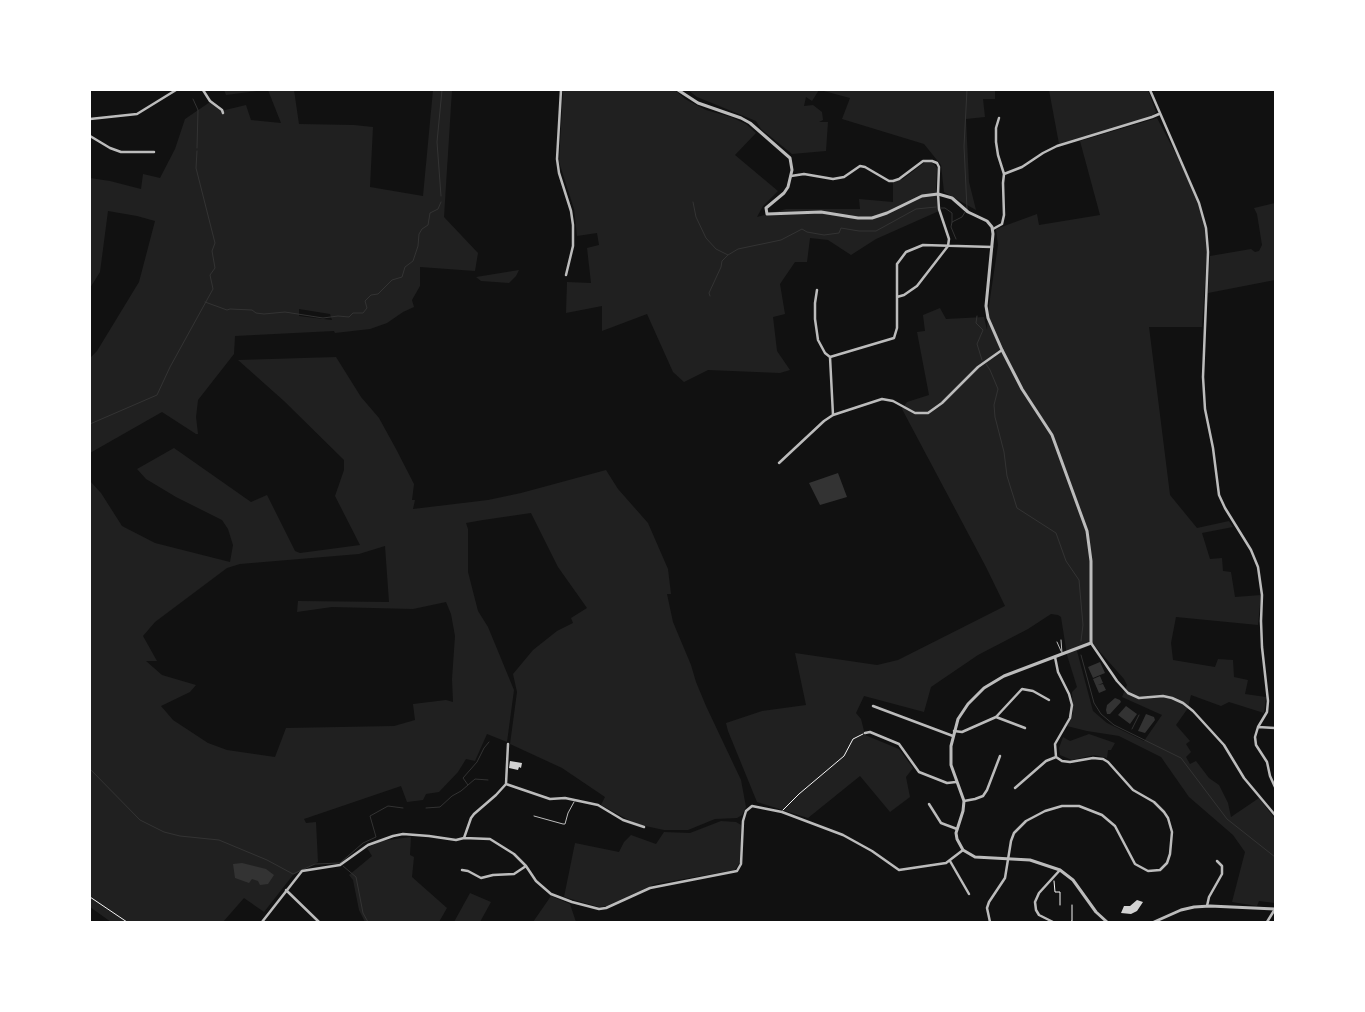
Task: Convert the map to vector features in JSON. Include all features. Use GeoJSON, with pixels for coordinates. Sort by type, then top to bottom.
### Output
{"type":"FeatureCollection","features":[{"type":"Feature","properties":{"kind":"street"},"geometry":{"type":"LineString","coordinates":[[90,119],[137,114],[176,90]]}},
{"type":"Feature","properties":{"kind":"street"},"geometry":{"type":"LineString","coordinates":[[203,90],[210,101],[222,110],[223,113]]}},
{"type":"Feature","properties":{"kind":"street"},"geometry":{"type":"LineString","coordinates":[[561,90],[557,159],[558,174],[571,210],[573,225],[573,246],[566,275]]}},
{"type":"Feature","properties":{"kind":"street"},"geometry":{"type":"LineString","coordinates":[[678,90],[698,103],[741,118],[789,157],[791,176],[788,187],[784,193],[766,208],[767,214],[821,212],[858,218],[872,218],[922,196],[938,194],[952,198],[968,212],[987,221],[993,229],[987,313],[989,324],[1022,389],[1052,435],[1087,531],[1091,561],[1090,643],[1128,693],[1140,698],[1163,696],[1172,698],[1193,710],[1224,745],[1244,778],[1275,815]]}},
{"type":"Feature","properties":{"kind":"street"},"geometry":{"type":"LineString","coordinates":[[1150,90],[1199,202],[1206,228],[1208,252],[1204,403],[1213,448],[1219,495],[1256,560],[1262,595],[1262,637],[1268,701],[1267,712],[1255,737],[1256,745],[1267,762],[1275,787]]}},
{"type":"Feature","properties":{"kind":"street"},"geometry":{"type":"LineString","coordinates":[[1004,174],[1022,167],[1057,146],[1159,114]]}},
{"type":"Feature","properties":{"kind":"street"},"geometry":{"type":"LineString","coordinates":[[993,229],[1000,226],[1003,222],[1002,183],[1004,174],[997,149],[996,133],[999,118]]}},
{"type":"Feature","properties":{"kind":"street"},"geometry":{"type":"LineString","coordinates":[[90,136],[121,152],[154,152]]}},
{"type":"Feature","properties":{"kind":"street"},"geometry":{"type":"LineString","coordinates":[[791,176],[804,174],[833,180],[844,177],[860,166],[889,181],[893,181],[899,179],[923,161],[927,160],[937,163],[939,167],[938,194],[942,220],[950,239],[948,246],[917,286],[904,295],[897,297]]}},
{"type":"Feature","properties":{"kind":"street"},"geometry":{"type":"LineString","coordinates":[[830,357],[894,338],[897,328],[898,264],[903,255],[915,247],[923,245],[992,247]]}},
{"type":"Feature","properties":{"kind":"street"},"geometry":{"type":"LineString","coordinates":[[817,290],[815,303],[818,340],[825,353],[830,357],[833,415]]}},
{"type":"Feature","properties":{"kind":"street"},"geometry":{"type":"LineString","coordinates":[[779,464],[824,421],[833,415],[882,399],[893,401],[915,413],[928,412],[942,403],[978,367],[1002,350]]}},
{"type":"Feature","properties":{"kind":"street"},"geometry":{"type":"LineString","coordinates":[[1090,643],[1016,671],[990,684],[968,704],[958,719],[950,755],[956,782],[964,801],[956,839],[963,850],[975,857],[1030,860],[1060,870],[1073,880],[1092,907],[1106,922]]}},
{"type":"Feature","properties":{"kind":"street"},"geometry":{"type":"LineString","coordinates":[[1055,656],[1058,672],[1069,694],[1072,705],[1070,718],[1055,744],[1056,757]]}},
{"type":"Feature","properties":{"kind":"street"},"geometry":{"type":"LineString","coordinates":[[954,731],[962,732],[996,717],[1022,689],[1049,700]]}},
{"type":"Feature","properties":{"kind":"street"},"geometry":{"type":"LineString","coordinates":[[873,706],[953,736]]}},
{"type":"Feature","properties":{"kind":"street"},"geometry":{"type":"LineString","coordinates":[[996,717],[1025,728]]}},
{"type":"Feature","properties":{"kind":"street"},"geometry":{"type":"LineString","coordinates":[[1258,728],[1275,728]]}},
{"type":"Feature","properties":{"kind":"street"},"geometry":{"type":"LineString","coordinates":[[865,733],[870,732],[899,744],[919,772],[947,783],[956,782]]}},
{"type":"Feature","properties":{"kind":"street"},"geometry":{"type":"LineString","coordinates":[[464,838],[474,814],[496,796],[506,784],[508,744]]}},
{"type":"Feature","properties":{"kind":"street"},"geometry":{"type":"LineString","coordinates":[[964,801],[983,796],[988,789],[1000,756]]}},
{"type":"Feature","properties":{"kind":"street"},"geometry":{"type":"LineString","coordinates":[[1015,788],[1046,761],[1056,757]]}},
{"type":"Feature","properties":{"kind":"street"},"geometry":{"type":"LineString","coordinates":[[990,922],[987,908],[1005,878],[1011,841],[1019,827],[1045,811],[1070,806],[1088,808],[1107,819],[1119,831],[1135,864],[1148,871],[1157,871],[1162,868],[1168,859],[1172,838],[1171,826],[1159,806],[1132,790],[1114,767],[1103,759],[1093,758],[1070,762],[1062,761],[1056,757]]}},
{"type":"Feature","properties":{"kind":"street"},"geometry":{"type":"LineString","coordinates":[[506,784],[550,798],[565,798],[598,805],[623,820],[644,827]]}},
{"type":"Feature","properties":{"kind":"street"},"geometry":{"type":"LineString","coordinates":[[929,804],[941,823],[957,829]]}},
{"type":"Feature","properties":{"kind":"street"},"geometry":{"type":"LineString","coordinates":[[262,922],[302,871],[340,865],[365,846],[393,836],[409,834],[456,840],[464,838],[490,839],[514,854],[526,866],[536,881],[551,894],[599,909],[606,908],[650,888],[733,872],[739,869],[741,862],[742,825],[745,814],[750,807],[754,806],[782,812],[852,839],[899,870],[950,861],[963,850]]}},
{"type":"Feature","properties":{"kind":"street"},"geometry":{"type":"LineString","coordinates":[[1207,906],[1209,896],[1222,874],[1222,866],[1217,860]]}},
{"type":"Feature","properties":{"kind":"street"},"geometry":{"type":"LineString","coordinates":[[950,861],[969,894]]}},
{"type":"Feature","properties":{"kind":"street"},"geometry":{"type":"LineString","coordinates":[[462,870],[481,878],[493,875],[514,874],[526,866]]}},
{"type":"Feature","properties":{"kind":"street"},"geometry":{"type":"LineString","coordinates":[[1053,922],[1039,915],[1035,902],[1039,893],[1060,870]]}},
{"type":"Feature","properties":{"kind":"street"},"geometry":{"type":"LineString","coordinates":[[286,890],[319,922]]}},
{"type":"Feature","properties":{"kind":"street"},"geometry":{"type":"LineString","coordinates":[[1154,922],[1181,910],[1207,906],[1275,909],[1267,922]]}},
{"type":"Feature","properties":{"kind":"lane"},"geometry":{"type":"LineString","coordinates":[[1061,640],[1062,654]]}},
{"type":"Feature","properties":{"kind":"lane"},"geometry":{"type":"LineString","coordinates":[[1057,642],[1062,654]]}},
{"type":"Feature","properties":{"kind":"lane"},"geometry":{"type":"LineString","coordinates":[[534,816],[565,824],[575,800]]}},
{"type":"Feature","properties":{"kind":"path"},"geometry":{"type":"LineString","coordinates":[[782,812],[799,794],[844,756],[853,739],[865,733]]}},
{"type":"Feature","properties":{"kind":"path"},"geometry":{"type":"LineString","coordinates":[[1054,878],[1055,892],[1060,892],[1060,905]]}},
{"type":"Feature","properties":{"kind":"path"},"geometry":{"type":"LineString","coordinates":[[90,897],[127,922]]}},
{"type":"Feature","properties":{"kind":"path"},"geometry":{"type":"LineString","coordinates":[[1069,922],[1072,921],[1072,905]]}},
{"type":"Feature","properties":{"kind":"shaded area"},"geometry":{"type":"Polygon","coordinates":[[[224,90],[256,90],[257,91],[226,95],[224,90]]]}},
{"type":"Feature","properties":{"kind":"shaded area"},"geometry":{"type":"Polygon","coordinates":[[[268,90],[294,90],[299,124],[373,127],[370,187],[423,196],[433,90],[452,90],[444,217],[478,253],[475,271],[420,267],[420,286],[412,300],[414,307],[387,323],[370,329],[335,333],[334,331],[235,336],[234,354],[198,400],[196,417],[198,434],[162,412],[90,453],[90,358],[97,351],[139,282],[155,221],[108,211],[100,272],[90,288],[90,178],[141,189],[143,174],[160,178],[175,149],[185,119],[210,102],[221,111],[246,105],[251,120],[281,123],[268,90]],[[299,309],[299,316],[332,320],[330,314],[299,309]]]}},
{"type":"Feature","properties":{"kind":"shaded area"},"geometry":{"type":"Polygon","coordinates":[[[563,90],[675,90],[685,99],[706,110],[731,117],[746,124],[756,133],[735,155],[778,191],[763,206],[757,217],[786,209],[860,209],[859,199],[893,202],[893,181],[903,179],[925,162],[932,162],[937,168],[936,190],[939,211],[876,239],[851,255],[828,240],[810,238],[807,262],[795,262],[780,284],[785,314],[773,317],[777,351],[790,370],[780,373],[708,370],[684,382],[673,372],[647,314],[602,331],[602,306],[566,313],[567,282],[591,283],[587,248],[599,245],[597,233],[577,236],[574,209],[559,162],[563,90]]]}},
{"type":"Feature","properties":{"kind":"shaded area"},"geometry":{"type":"Polygon","coordinates":[[[688,90],[819,90],[812,101],[806,97],[804,106],[813,105],[822,112],[823,120],[819,122],[828,122],[826,151],[792,154],[761,129],[756,121],[697,97],[688,90]]]}},
{"type":"Feature","properties":{"kind":"shaded area"},"geometry":{"type":"Polygon","coordinates":[[[820,90],[995,90],[995,99],[983,99],[985,117],[966,119],[969,182],[976,210],[944,192],[941,165],[924,144],[842,119],[850,98],[820,90]]]}},
{"type":"Feature","properties":{"kind":"shaded area"},"geometry":{"type":"Polygon","coordinates":[[[1049,90],[1148,90],[1156,112],[1152,116],[1059,144],[1049,90]]]}},
{"type":"Feature","properties":{"kind":"shaded area"},"geometry":{"type":"Polygon","coordinates":[[[1157,118],[1199,203],[1205,228],[1207,253],[1202,327],[1149,327],[1170,495],[1197,528],[1229,521],[1233,527],[1202,533],[1210,559],[1222,558],[1223,571],[1231,572],[1235,597],[1261,595],[1258,625],[1176,617],[1171,643],[1173,660],[1215,667],[1218,659],[1233,660],[1234,677],[1248,680],[1245,694],[1266,697],[1264,713],[1229,702],[1221,706],[1191,695],[1188,708],[1176,725],[1190,741],[1186,744],[1191,752],[1186,757],[1190,764],[1196,761],[1209,778],[1219,785],[1228,803],[1231,817],[1259,798],[1275,819],[1275,903],[1259,901],[1257,906],[1232,902],[1245,852],[1233,835],[1189,797],[1161,757],[1119,736],[1067,726],[1073,713],[1072,692],[1077,687],[1067,655],[1061,617],[1058,615],[1051,614],[1028,629],[978,655],[931,687],[924,712],[864,696],[856,713],[861,719],[865,735],[899,749],[913,768],[906,777],[910,797],[890,812],[860,776],[808,818],[757,802],[728,731],[726,723],[762,711],[806,705],[795,653],[877,665],[898,660],[1005,606],[902,409],[907,402],[929,395],[917,332],[925,331],[923,315],[940,308],[946,319],[984,317],[987,330],[998,245],[996,229],[1037,214],[1039,225],[1100,215],[1080,141],[1157,118]],[[1093,644],[1077,651],[1093,711],[1107,723],[1144,741],[1162,715],[1122,697],[1127,685],[1124,679],[1093,644]]]}},
{"type":"Feature","properties":{"kind":"shaded area"},"geometry":{"type":"Polygon","coordinates":[[[1275,203],[1275,280],[1208,293],[1210,256],[1251,249],[1255,252],[1259,251],[1262,245],[1257,214],[1254,208],[1275,203]]]}},
{"type":"Feature","properties":{"kind":"shaded area"},"geometry":{"type":"Polygon","coordinates":[[[519,270],[509,283],[481,281],[476,277],[519,270]]]}},
{"type":"Feature","properties":{"kind":"shaded area"},"geometry":{"type":"Polygon","coordinates":[[[336,357],[361,397],[379,418],[414,484],[412,500],[415,500],[413,509],[488,500],[606,470],[618,489],[648,523],[668,569],[671,594],[667,594],[673,622],[706,706],[741,780],[746,807],[742,815],[737,818],[715,819],[688,830],[664,830],[636,824],[601,805],[605,797],[562,768],[510,744],[517,692],[513,674],[533,650],[557,631],[573,623],[571,618],[587,608],[558,567],[531,513],[466,523],[468,529],[468,572],[478,611],[488,627],[514,690],[507,742],[487,734],[475,761],[466,759],[458,772],[439,792],[426,794],[423,800],[407,802],[401,786],[304,819],[306,823],[316,822],[318,862],[293,875],[264,912],[244,898],[223,922],[111,922],[90,907],[90,481],[101,493],[122,526],[155,543],[230,562],[233,545],[228,529],[222,520],[176,497],[146,479],[137,469],[174,448],[251,502],[267,495],[295,551],[300,553],[360,545],[335,496],[344,470],[344,460],[284,401],[238,360],[336,357]],[[385,546],[359,554],[240,564],[227,568],[155,622],[143,636],[157,661],[146,661],[162,675],[196,685],[190,692],[161,706],[173,720],[208,743],[227,750],[275,757],[286,728],[394,726],[415,720],[413,704],[446,700],[453,702],[452,679],[455,636],[451,614],[446,602],[413,609],[332,607],[297,612],[298,601],[389,602],[385,546]]]}},
{"type":"Feature","properties":{"kind":"shaded area"},"geometry":{"type":"Polygon","coordinates":[[[838,473],[847,497],[820,505],[809,483],[838,473]]]}},
{"type":"Feature","properties":{"kind":"shaded area"},"geometry":{"type":"Polygon","coordinates":[[[1100,662],[1105,673],[1093,678],[1088,667],[1100,662]]]}},
{"type":"Feature","properties":{"kind":"shaded area"},"geometry":{"type":"Polygon","coordinates":[[[1100,676],[1103,683],[1098,685],[1103,684],[1106,690],[1099,693],[1093,679],[1100,676]]]}},
{"type":"Feature","properties":{"kind":"shaded area"},"geometry":{"type":"Polygon","coordinates":[[[1115,698],[1121,702],[1110,714],[1107,714],[1107,705],[1115,698]]]}},
{"type":"Feature","properties":{"kind":"shaded area"},"geometry":{"type":"Polygon","coordinates":[[[1126,706],[1137,714],[1130,724],[1118,715],[1126,706]]]}},
{"type":"Feature","properties":{"kind":"shaded area"},"geometry":{"type":"Polygon","coordinates":[[[1146,714],[1154,717],[1155,720],[1145,733],[1138,731],[1146,714]]]}},
{"type":"Feature","properties":{"kind":"shaded area"},"geometry":{"type":"Polygon","coordinates":[[[1089,734],[1115,743],[1111,750],[1108,750],[1107,758],[1094,755],[1072,760],[1060,755],[1059,748],[1063,737],[1070,741],[1089,734]]]}},
{"type":"Feature","properties":{"kind":"shaded area"},"geometry":{"type":"Polygon","coordinates":[[[721,821],[736,822],[741,825],[740,862],[735,870],[655,884],[607,906],[599,907],[564,897],[575,843],[619,852],[624,842],[631,835],[656,844],[664,832],[690,833],[721,821]]]}},
{"type":"Feature","properties":{"kind":"shaded area"},"geometry":{"type":"Polygon","coordinates":[[[411,837],[410,855],[414,857],[412,877],[447,908],[439,922],[365,922],[359,910],[353,880],[349,875],[372,856],[367,848],[381,841],[411,837]]]}},
{"type":"Feature","properties":{"kind":"shaded area"},"geometry":{"type":"Polygon","coordinates":[[[242,863],[266,869],[274,875],[268,884],[260,885],[258,881],[252,879],[249,883],[235,878],[233,864],[242,863]]]}},
{"type":"Feature","properties":{"kind":"shaded area"},"geometry":{"type":"Polygon","coordinates":[[[470,893],[491,902],[480,922],[454,922],[470,893]]]}},
{"type":"Feature","properties":{"kind":"shaded area"},"geometry":{"type":"Polygon","coordinates":[[[551,896],[570,904],[576,922],[533,922],[551,896]]]}},
{"type":"Feature","properties":{"kind":"building"},"geometry":{"type":"Polygon","coordinates":[[[510,761],[522,763],[521,768],[519,767],[518,770],[509,768],[510,761]]]}},
{"type":"Feature","properties":{"kind":"building"},"geometry":{"type":"Polygon","coordinates":[[[1137,900],[1143,902],[1137,911],[1131,914],[1121,913],[1124,906],[1130,906],[1137,900]]]}},
{"type":"Feature","properties":{"kind":"waterway"},"geometry":{"type":"LineString","coordinates":[[441,196],[437,142],[442,90]]}},
{"type":"Feature","properties":{"kind":"waterway"},"geometry":{"type":"LineString","coordinates":[[967,90],[964,146],[967,209]]}},
{"type":"Feature","properties":{"kind":"waterway"},"geometry":{"type":"LineString","coordinates":[[193,99],[198,110],[197,148]]}},
{"type":"Feature","properties":{"kind":"waterway"},"geometry":{"type":"LineString","coordinates":[[90,424],[157,395],[170,367],[213,289],[210,275],[215,268],[212,251],[215,243],[196,168],[197,151]]}},
{"type":"Feature","properties":{"kind":"waterway"},"geometry":{"type":"LineString","coordinates":[[205,302],[227,310],[252,310],[256,313],[264,314],[285,312],[323,318],[349,317],[353,313],[363,313],[367,308],[365,301],[371,295],[378,294],[392,280],[402,277],[405,267],[413,261],[418,246],[419,234],[428,225],[430,213],[438,209],[441,202]]}},
{"type":"Feature","properties":{"kind":"waterway"},"geometry":{"type":"LineString","coordinates":[[693,202],[696,217],[706,238],[716,249],[728,255],[738,249],[781,240],[802,229],[807,232],[824,235],[839,233],[841,228],[876,231],[916,209],[936,207]]}},
{"type":"Feature","properties":{"kind":"waterway"},"geometry":{"type":"LineString","coordinates":[[941,208],[945,208],[952,213],[952,222]]}},
{"type":"Feature","properties":{"kind":"waterway"},"geometry":{"type":"LineString","coordinates":[[956,239],[951,227],[952,222],[962,217],[965,212]]}},
{"type":"Feature","properties":{"kind":"waterway"},"geometry":{"type":"LineString","coordinates":[[710,296],[709,293],[722,261],[728,255]]}},
{"type":"Feature","properties":{"kind":"waterway"},"geometry":{"type":"LineString","coordinates":[[977,316],[976,323],[983,330],[977,344],[982,360]]}},
{"type":"Feature","properties":{"kind":"waterway"},"geometry":{"type":"LineString","coordinates":[[986,364],[998,389],[994,405],[995,417],[1004,452],[1007,476],[1017,508],[1056,533],[1066,561],[1079,580],[1083,625],[1081,641]]}},
{"type":"Feature","properties":{"kind":"waterway"},"geometry":{"type":"LineString","coordinates":[[1081,655],[1094,703],[1101,714],[1114,725],[1181,758],[1227,819],[1275,857]]}},
{"type":"Feature","properties":{"kind":"waterway"},"geometry":{"type":"LineString","coordinates":[[1132,729],[1139,715]]}},
{"type":"Feature","properties":{"kind":"waterway"},"geometry":{"type":"LineString","coordinates":[[426,808],[440,807],[468,785],[463,778],[477,762],[489,742]]}},
{"type":"Feature","properties":{"kind":"waterway"},"geometry":{"type":"LineString","coordinates":[[90,769],[140,820],[164,832],[180,836],[219,840],[267,860],[293,874],[315,864],[340,863],[363,843],[376,837],[370,816],[388,806],[403,808]]}},
{"type":"Feature","properties":{"kind":"waterway"},"geometry":{"type":"LineString","coordinates":[[468,785],[475,779],[488,780]]}},
{"type":"Feature","properties":{"kind":"waterway"},"geometry":{"type":"LineString","coordinates":[[343,866],[356,877],[363,913],[368,922]]}}]}
